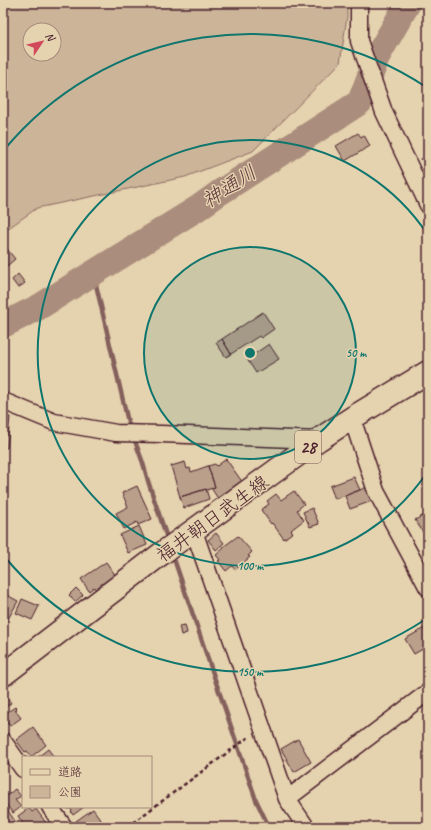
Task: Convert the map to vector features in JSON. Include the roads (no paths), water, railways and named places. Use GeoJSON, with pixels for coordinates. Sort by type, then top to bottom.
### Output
{"type":"FeatureCollection","features":[{"type":"Feature","properties":{"kind":"main road","name":"福井朝日武生線"},"geometry":{"type":"LineString","coordinates":[[3,675],[161,554],[318,440],[428,372]]}},
{"type":"Feature","properties":{"kind":"street"},"geometry":{"type":"LineString","coordinates":[[359,3],[359,41],[384,112],[428,205]]}},
{"type":"Feature","properties":{"kind":"street"},"geometry":{"type":"LineString","coordinates":[[3,401],[54,422],[116,433],[318,440]]}},
{"type":"Feature","properties":{"kind":"street"},"geometry":{"type":"LineString","coordinates":[[352,418],[376,491],[428,588]]}},
{"type":"Feature","properties":{"kind":"street"},"geometry":{"type":"LineString","coordinates":[[191,533],[287,799],[306,827]]}},
{"type":"Feature","properties":{"kind":"street"},"geometry":{"type":"LineString","coordinates":[[287,799],[428,692]]}},
{"type":"Feature","properties":{"kind":"street"},"geometry":{"type":"LineString","coordinates":[[3,742],[22,768]]}},
{"type":"Feature","properties":{"kind":"street"},"geometry":{"type":"LineString","coordinates":[[51,808],[64,827]]}},
{"type":"Feature","properties":{"kind":"waterway","name":"神通川"},"geometry":{"type":"LineString","coordinates":[[3,325],[39,307],[198,208],[360,102],[378,55],[408,3]]}},
{"type":"Feature","properties":{"kind":"waterway"},"geometry":{"type":"LineString","coordinates":[[93,272],[128,422],[168,541]]}},
{"type":"Feature","properties":{"kind":"waterway"},"geometry":{"type":"LineString","coordinates":[[172,553],[256,800],[269,827]]}}]}
